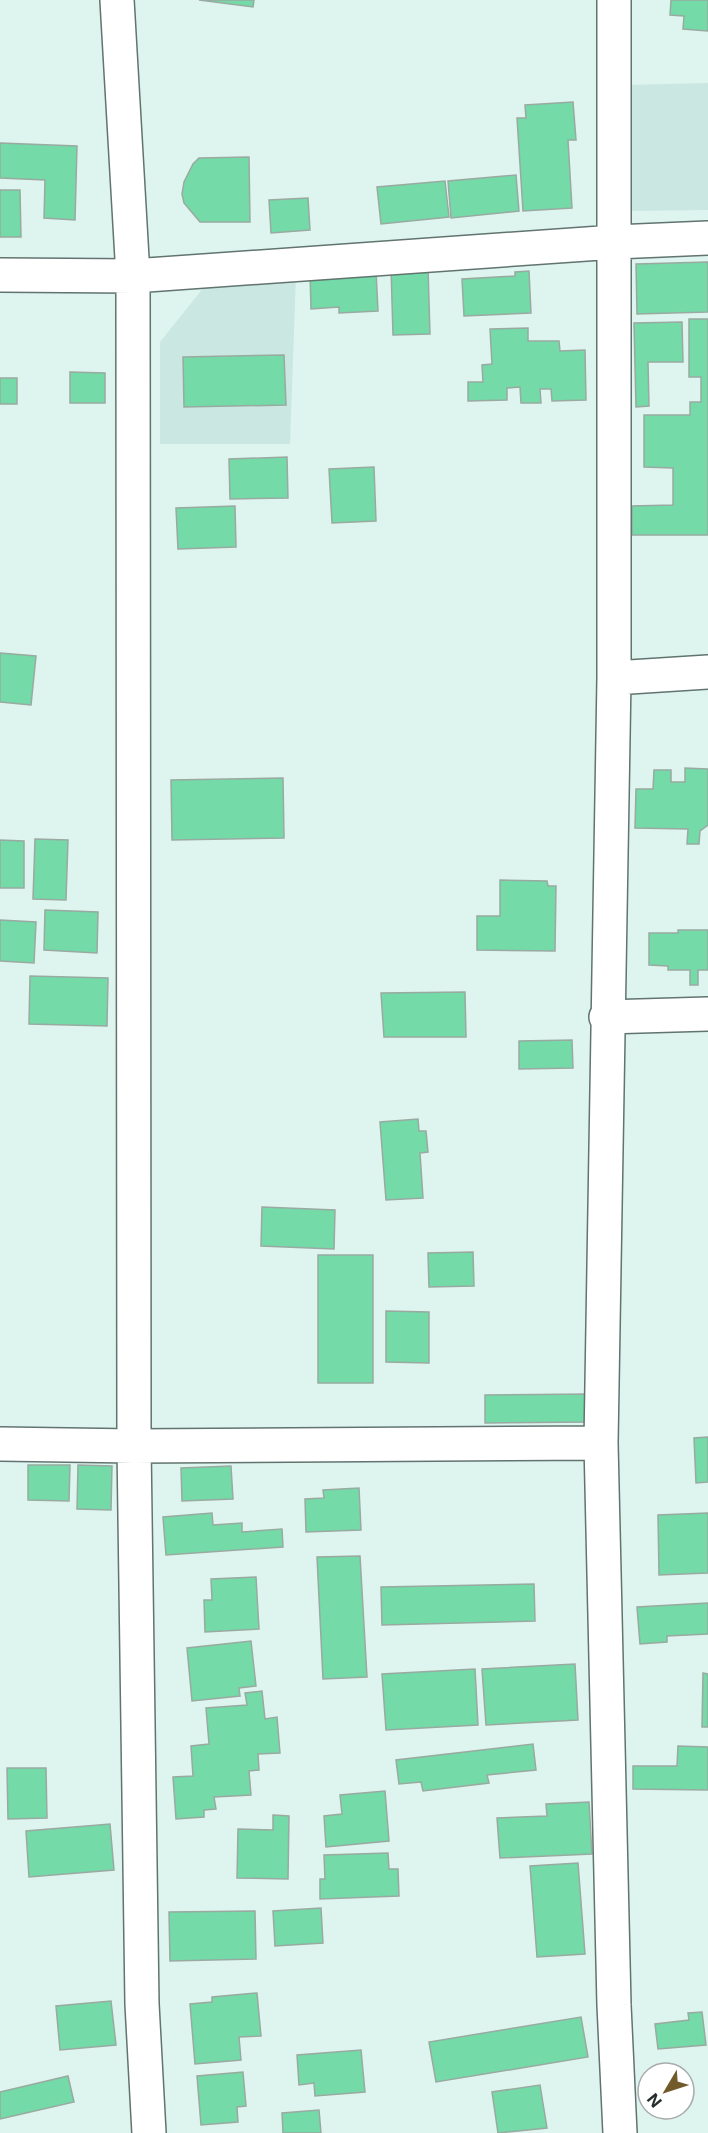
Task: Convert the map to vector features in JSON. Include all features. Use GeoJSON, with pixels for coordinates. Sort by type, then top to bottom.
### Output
{"type":"FeatureCollection","features":[{"type":"Feature","properties":{"kind":"street"},"geometry":{"type":"LineString","coordinates":[[117,0],[133,276],[134,1446],[142,2004],[149,2133]]}},
{"type":"Feature","properties":{"kind":"street"},"geometry":{"type":"LineString","coordinates":[[614,0],[614,678],[606,1017],[601,1443],[614,2005],[620,2133]]}},
{"type":"Feature","properties":{"kind":"street"},"geometry":{"type":"LineString","coordinates":[[0,275],[133,276],[615,242],[708,238]]}},
{"type":"Feature","properties":{"kind":"street"},"geometry":{"type":"LineString","coordinates":[[614,678],[708,672]]}},
{"type":"Feature","properties":{"kind":"street"},"geometry":{"type":"LineString","coordinates":[[606,1017],[708,1014]]}},
{"type":"Feature","properties":{"kind":"street"},"geometry":{"type":"LineString","coordinates":[[0,1444],[134,1446],[601,1443]]}},
{"type":"Feature","properties":{"kind":"shaded area"},"geometry":{"type":"Polygon","coordinates":[[[708,83],[708,210],[630,211],[627,85],[708,83]]]}},
{"type":"Feature","properties":{"kind":"shaded area"},"geometry":{"type":"Polygon","coordinates":[[[296,275],[290,444],[160,444],[160,342],[212,277],[296,275]]]}},
{"type":"Feature","properties":{"kind":"building"},"geometry":{"type":"Polygon","coordinates":[[[199,0],[254,0],[253,7],[199,0]]]}},
{"type":"Feature","properties":{"kind":"building"},"geometry":{"type":"Polygon","coordinates":[[[671,0],[708,0],[708,31],[683,29],[684,16],[670,15],[671,0]]]}},
{"type":"Feature","properties":{"kind":"building"},"geometry":{"type":"Polygon","coordinates":[[[573,102],[576,140],[568,140],[572,208],[523,211],[517,118],[526,118],[525,105],[573,102]]]}},
{"type":"Feature","properties":{"kind":"building"},"geometry":{"type":"Polygon","coordinates":[[[0,143],[77,146],[75,220],[44,218],[45,180],[0,178],[0,143]]]}},
{"type":"Feature","properties":{"kind":"building"},"geometry":{"type":"Polygon","coordinates":[[[249,157],[250,222],[200,222],[184,203],[182,194],[184,182],[193,164],[199,158],[249,157]]]}},
{"type":"Feature","properties":{"kind":"building"},"geometry":{"type":"Polygon","coordinates":[[[516,175],[519,211],[451,218],[448,181],[516,175]]]}},
{"type":"Feature","properties":{"kind":"building"},"geometry":{"type":"Polygon","coordinates":[[[445,181],[449,217],[381,224],[377,187],[445,181]]]}},
{"type":"Feature","properties":{"kind":"building"},"geometry":{"type":"Polygon","coordinates":[[[0,190],[20,190],[21,237],[0,237],[0,190]]]}},
{"type":"Feature","properties":{"kind":"building"},"geometry":{"type":"Polygon","coordinates":[[[308,198],[310,230],[271,233],[269,200],[308,198]]]}},
{"type":"Feature","properties":{"kind":"building"},"geometry":{"type":"Polygon","coordinates":[[[708,262],[708,312],[637,314],[636,264],[708,262]]]}},
{"type":"Feature","properties":{"kind":"building"},"geometry":{"type":"Polygon","coordinates":[[[428,267],[430,334],[393,335],[391,268],[428,267]]]}},
{"type":"Feature","properties":{"kind":"building"},"geometry":{"type":"Polygon","coordinates":[[[376,270],[378,311],[339,313],[339,307],[311,309],[310,273],[376,270]]]}},
{"type":"Feature","properties":{"kind":"building"},"geometry":{"type":"Polygon","coordinates":[[[529,271],[531,313],[464,316],[462,279],[515,276],[515,272],[529,271]]]}},
{"type":"Feature","properties":{"kind":"building"},"geometry":{"type":"Polygon","coordinates":[[[689,319],[708,319],[708,535],[632,535],[632,506],[673,505],[673,468],[644,467],[644,415],[690,415],[690,402],[701,402],[701,377],[689,377],[689,319]]]}},
{"type":"Feature","properties":{"kind":"building"},"geometry":{"type":"Polygon","coordinates":[[[682,322],[683,362],[648,362],[649,406],[636,407],[634,323],[682,322]]]}},
{"type":"Feature","properties":{"kind":"building"},"geometry":{"type":"Polygon","coordinates":[[[528,328],[528,341],[559,341],[560,351],[585,350],[586,400],[552,401],[551,389],[540,389],[541,403],[521,403],[520,387],[507,388],[507,400],[468,401],[468,382],[483,382],[482,365],[492,364],[490,329],[528,328]]]}},
{"type":"Feature","properties":{"kind":"building"},"geometry":{"type":"Polygon","coordinates":[[[284,355],[286,405],[184,407],[183,357],[284,355]]]}},
{"type":"Feature","properties":{"kind":"building"},"geometry":{"type":"Polygon","coordinates":[[[70,372],[105,373],[105,403],[70,403],[70,372]]]}},
{"type":"Feature","properties":{"kind":"building"},"geometry":{"type":"Polygon","coordinates":[[[0,378],[17,378],[17,404],[0,404],[0,378]]]}},
{"type":"Feature","properties":{"kind":"building"},"geometry":{"type":"Polygon","coordinates":[[[287,457],[288,498],[230,499],[229,459],[287,457]]]}},
{"type":"Feature","properties":{"kind":"building"},"geometry":{"type":"Polygon","coordinates":[[[374,467],[376,521],[332,523],[329,469],[374,467]]]}},
{"type":"Feature","properties":{"kind":"building"},"geometry":{"type":"Polygon","coordinates":[[[235,506],[236,547],[178,549],[176,508],[235,506]]]}},
{"type":"Feature","properties":{"kind":"building"},"geometry":{"type":"Polygon","coordinates":[[[0,653],[36,656],[31,705],[0,702],[0,653]]]}},
{"type":"Feature","properties":{"kind":"building"},"geometry":{"type":"Polygon","coordinates":[[[685,768],[708,769],[708,825],[700,831],[699,844],[687,844],[688,829],[635,828],[636,789],[653,789],[654,770],[671,770],[671,782],[685,782],[685,768]]]}},
{"type":"Feature","properties":{"kind":"building"},"geometry":{"type":"Polygon","coordinates":[[[283,778],[284,838],[172,840],[171,780],[283,778]]]}},
{"type":"Feature","properties":{"kind":"building"},"geometry":{"type":"Polygon","coordinates":[[[35,839],[68,840],[66,900],[33,899],[35,839]]]}},
{"type":"Feature","properties":{"kind":"building"},"geometry":{"type":"Polygon","coordinates":[[[0,840],[24,841],[24,888],[0,888],[0,840]]]}},
{"type":"Feature","properties":{"kind":"building"},"geometry":{"type":"Polygon","coordinates":[[[500,880],[547,881],[548,886],[556,886],[555,951],[477,950],[477,916],[500,916],[500,880]]]}},
{"type":"Feature","properties":{"kind":"building"},"geometry":{"type":"Polygon","coordinates":[[[45,910],[98,912],[97,953],[44,950],[45,910]]]}},
{"type":"Feature","properties":{"kind":"building"},"geometry":{"type":"Polygon","coordinates":[[[0,920],[36,922],[34,963],[0,961],[0,920]]]}},
{"type":"Feature","properties":{"kind":"building"},"geometry":{"type":"Polygon","coordinates":[[[678,930],[708,930],[708,970],[698,970],[698,985],[690,985],[690,970],[668,970],[668,966],[649,965],[649,933],[678,933],[678,930]]]}},
{"type":"Feature","properties":{"kind":"building"},"geometry":{"type":"Polygon","coordinates":[[[30,976],[108,978],[107,1026],[29,1024],[30,976]]]}},
{"type":"Feature","properties":{"kind":"building"},"geometry":{"type":"Polygon","coordinates":[[[465,992],[466,1037],[384,1037],[381,993],[465,992]]]}},
{"type":"Feature","properties":{"kind":"building"},"geometry":{"type":"Polygon","coordinates":[[[572,1040],[573,1068],[519,1069],[519,1041],[572,1040]]]}},
{"type":"Feature","properties":{"kind":"building"},"geometry":{"type":"Polygon","coordinates":[[[418,1119],[419,1131],[426,1131],[428,1152],[420,1153],[423,1198],[386,1200],[380,1122],[418,1119]]]}},
{"type":"Feature","properties":{"kind":"building"},"geometry":{"type":"Polygon","coordinates":[[[262,1207],[335,1210],[334,1249],[261,1246],[262,1207]]]}},
{"type":"Feature","properties":{"kind":"building"},"geometry":{"type":"Polygon","coordinates":[[[473,1252],[474,1286],[429,1287],[428,1253],[473,1252]]]}},
{"type":"Feature","properties":{"kind":"building"},"geometry":{"type":"Polygon","coordinates":[[[318,1255],[373,1255],[373,1383],[318,1383],[318,1255]]]}},
{"type":"Feature","properties":{"kind":"building"},"geometry":{"type":"Polygon","coordinates":[[[386,1311],[429,1312],[429,1363],[386,1362],[386,1311]]]}},
{"type":"Feature","properties":{"kind":"building"},"geometry":{"type":"Polygon","coordinates":[[[590,1394],[590,1422],[485,1423],[485,1395],[590,1394]]]}},
{"type":"Feature","properties":{"kind":"building"},"geometry":{"type":"Polygon","coordinates":[[[708,1437],[708,1482],[696,1483],[694,1438],[708,1437]]]}},
{"type":"Feature","properties":{"kind":"building"},"geometry":{"type":"Polygon","coordinates":[[[28,1465],[70,1465],[69,1501],[28,1500],[28,1465]]]}},
{"type":"Feature","properties":{"kind":"building"},"geometry":{"type":"Polygon","coordinates":[[[78,1465],[112,1466],[111,1510],[77,1509],[78,1465]]]}},
{"type":"Feature","properties":{"kind":"building"},"geometry":{"type":"Polygon","coordinates":[[[231,1466],[233,1499],[182,1501],[181,1468],[231,1466]]]}},
{"type":"Feature","properties":{"kind":"building"},"geometry":{"type":"Polygon","coordinates":[[[359,1488],[361,1530],[306,1532],[305,1499],[324,1498],[323,1490],[359,1488]]]}},
{"type":"Feature","properties":{"kind":"building"},"geometry":{"type":"Polygon","coordinates":[[[212,1513],[213,1525],[242,1523],[242,1532],[282,1529],[283,1547],[166,1555],[163,1517],[212,1513]]]}},
{"type":"Feature","properties":{"kind":"building"},"geometry":{"type":"Polygon","coordinates":[[[708,1513],[708,1573],[659,1575],[658,1515],[708,1513]]]}},
{"type":"Feature","properties":{"kind":"building"},"geometry":{"type":"Polygon","coordinates":[[[360,1556],[367,1677],[323,1679],[317,1557],[360,1556]]]}},
{"type":"Feature","properties":{"kind":"building"},"geometry":{"type":"Polygon","coordinates":[[[256,1577],[259,1629],[205,1632],[204,1600],[212,1600],[211,1579],[256,1577]]]}},
{"type":"Feature","properties":{"kind":"building"},"geometry":{"type":"Polygon","coordinates":[[[534,1584],[535,1621],[382,1625],[381,1587],[534,1584]]]}},
{"type":"Feature","properties":{"kind":"building"},"geometry":{"type":"Polygon","coordinates":[[[708,1603],[708,1634],[667,1636],[667,1642],[640,1644],[637,1607],[708,1603]]]}},
{"type":"Feature","properties":{"kind":"building"},"geometry":{"type":"Polygon","coordinates":[[[251,1641],[256,1686],[239,1688],[240,1696],[192,1701],[187,1648],[251,1641]]]}},
{"type":"Feature","properties":{"kind":"building"},"geometry":{"type":"Polygon","coordinates":[[[575,1664],[578,1720],[486,1725],[482,1669],[575,1664]]]}},
{"type":"Feature","properties":{"kind":"building"},"geometry":{"type":"Polygon","coordinates":[[[475,1669],[478,1725],[386,1730],[382,1674],[475,1669]]]}},
{"type":"Feature","properties":{"kind":"building"},"geometry":{"type":"Polygon","coordinates":[[[703,1673],[708,1674],[708,1727],[702,1727],[703,1673]]]}},
{"type":"Feature","properties":{"kind":"building"},"geometry":{"type":"Polygon","coordinates":[[[262,1691],[265,1719],[277,1717],[280,1753],[258,1754],[259,1770],[249,1771],[251,1795],[214,1797],[216,1809],[204,1810],[204,1817],[176,1819],[173,1777],[193,1776],[191,1746],[209,1744],[206,1708],[247,1705],[245,1693],[262,1691]]]}},
{"type":"Feature","properties":{"kind":"building"},"geometry":{"type":"Polygon","coordinates":[[[533,1744],[536,1770],[487,1775],[489,1783],[423,1791],[421,1782],[399,1784],[396,1760],[533,1744]]]}},
{"type":"Feature","properties":{"kind":"building"},"geometry":{"type":"Polygon","coordinates":[[[678,1746],[708,1747],[708,1790],[633,1789],[633,1766],[677,1766],[678,1746]]]}},
{"type":"Feature","properties":{"kind":"building"},"geometry":{"type":"Polygon","coordinates":[[[7,1768],[46,1768],[47,1818],[8,1819],[7,1768]]]}},
{"type":"Feature","properties":{"kind":"building"},"geometry":{"type":"Polygon","coordinates":[[[385,1791],[389,1841],[326,1847],[324,1816],[342,1814],[340,1795],[385,1791]]]}},
{"type":"Feature","properties":{"kind":"building"},"geometry":{"type":"Polygon","coordinates":[[[589,1802],[592,1854],[500,1858],[497,1818],[547,1816],[546,1804],[589,1802]]]}},
{"type":"Feature","properties":{"kind":"building"},"geometry":{"type":"Polygon","coordinates":[[[273,1815],[289,1816],[288,1879],[237,1878],[238,1829],[273,1830],[273,1815]]]}},
{"type":"Feature","properties":{"kind":"building"},"geometry":{"type":"Polygon","coordinates":[[[110,1824],[114,1870],[29,1877],[26,1831],[110,1824]]]}},
{"type":"Feature","properties":{"kind":"building"},"geometry":{"type":"Polygon","coordinates":[[[388,1853],[389,1869],[398,1869],[399,1896],[320,1899],[320,1879],[325,1879],[324,1855],[388,1853]]]}},
{"type":"Feature","properties":{"kind":"building"},"geometry":{"type":"Polygon","coordinates":[[[578,1863],[585,1954],[537,1957],[530,1866],[578,1863]]]}},
{"type":"Feature","properties":{"kind":"building"},"geometry":{"type":"Polygon","coordinates":[[[321,1908],[323,1943],[275,1946],[273,1911],[321,1908]]]}},
{"type":"Feature","properties":{"kind":"building"},"geometry":{"type":"Polygon","coordinates":[[[255,1911],[256,1959],[170,1961],[169,1912],[255,1911]]]}},
{"type":"Feature","properties":{"kind":"building"},"geometry":{"type":"Polygon","coordinates":[[[257,1993],[261,2036],[239,2037],[241,2060],[195,2064],[190,2004],[212,2002],[212,1997],[257,1993]]]}},
{"type":"Feature","properties":{"kind":"building"},"geometry":{"type":"Polygon","coordinates":[[[111,2001],[116,2045],[60,2050],[56,2006],[111,2001]]]}},
{"type":"Feature","properties":{"kind":"building"},"geometry":{"type":"Polygon","coordinates":[[[702,2012],[706,2045],[658,2049],[655,2024],[689,2020],[688,2013],[702,2012]]]}},
{"type":"Feature","properties":{"kind":"building"},"geometry":{"type":"Polygon","coordinates":[[[581,2017],[588,2057],[436,2082],[429,2042],[581,2017]]]}},
{"type":"Feature","properties":{"kind":"building"},"geometry":{"type":"Polygon","coordinates":[[[361,2050],[365,2092],[315,2096],[314,2083],[299,2085],[297,2055],[361,2050]]]}},
{"type":"Feature","properties":{"kind":"building"},"geometry":{"type":"Polygon","coordinates":[[[243,2072],[246,2106],[237,2107],[238,2122],[201,2125],[197,2076],[243,2072]]]}},
{"type":"Feature","properties":{"kind":"building"},"geometry":{"type":"Polygon","coordinates":[[[68,2076],[74,2102],[0,2119],[0,2092],[68,2076]]]}},
{"type":"Feature","properties":{"kind":"building"},"geometry":{"type":"Polygon","coordinates":[[[540,2085],[547,2128],[498,2133],[492,2092],[540,2085]]]}},
{"type":"Feature","properties":{"kind":"building"},"geometry":{"type":"Polygon","coordinates":[[[319,2110],[321,2133],[283,2133],[282,2113],[319,2110]]]}}]}
